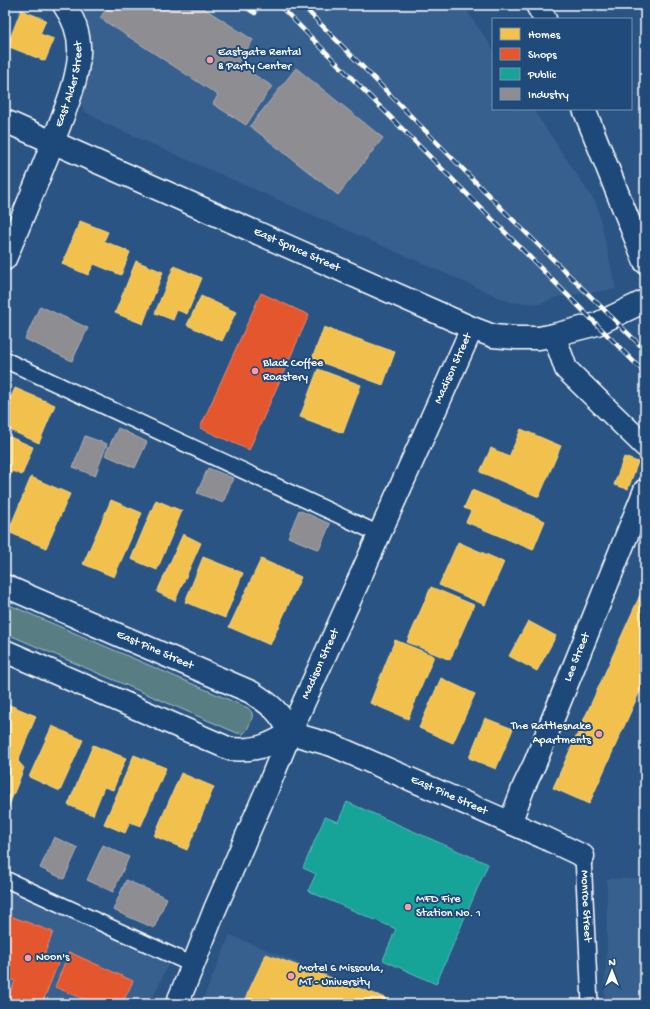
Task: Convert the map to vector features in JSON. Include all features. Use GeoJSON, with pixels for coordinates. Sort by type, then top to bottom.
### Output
{"type":"FeatureCollection","features":[{"type":"Feature","properties":{"kind":"street","name":"East Alder Street"},"geometry":{"type":"LineString","coordinates":[[5,259],[53,142],[72,88],[79,54],[78,33],[64,5]]}},
{"type":"Feature","properties":{"kind":"street"},"geometry":{"type":"LineString","coordinates":[[537,5],[544,18]]}},
{"type":"Feature","properties":{"kind":"street"},"geometry":{"type":"LineString","coordinates":[[584,110],[645,262]]}},
{"type":"Feature","properties":{"kind":"street","name":"East Spruce Street"},"geometry":{"type":"LineString","coordinates":[[5,121],[493,336],[539,338],[554,335],[597,324],[645,301]]}},
{"type":"Feature","properties":{"kind":"street","name":"Madison Street"},"geometry":{"type":"LineString","coordinates":[[177,1004],[194,965],[215,909],[290,733],[472,328]]}},
{"type":"Feature","properties":{"kind":"street"},"geometry":{"type":"LineString","coordinates":[[554,335],[566,369],[645,446]]}},
{"type":"Feature","properties":{"kind":"street","name":"Lee Street"},"geometry":{"type":"LineString","coordinates":[[510,823],[645,490]]}},
{"type":"Feature","properties":{"kind":"street","name":"East Pine Street"},"geometry":{"type":"LineString","coordinates":[[5,586],[251,692],[278,711],[285,721],[290,733],[332,746],[583,856]]}},
{"type":"Feature","properties":{"kind":"street"},"geometry":{"type":"LineString","coordinates":[[5,651],[230,749],[246,750],[260,748],[275,742],[290,733]]}},
{"type":"Feature","properties":{"kind":"lane"},"geometry":{"type":"LineString","coordinates":[[5,360],[379,534]]}},
{"type":"Feature","properties":{"kind":"lane","name":"Monroe Street"},"geometry":{"type":"LineString","coordinates":[[583,856],[590,1004]]}},
{"type":"Feature","properties":{"kind":"lane"},"geometry":{"type":"LineString","coordinates":[[5,879],[194,965]]}},
{"type":"Feature","properties":{"kind":"shaded area"},"geometry":{"type":"Polygon","coordinates":[[[80,5],[463,5],[492,48],[492,110],[534,110],[597,205],[616,289],[557,297],[540,304],[510,302],[104,123],[84,111],[79,96],[88,42],[85,18],[80,5]]]}},
{"type":"Feature","properties":{"kind":"shaded area"},"geometry":{"type":"Polygon","coordinates":[[[645,878],[645,1004],[604,1004],[607,947],[607,879],[645,878]]]}},
{"type":"Feature","properties":{"kind":"shaded area"},"geometry":{"type":"Polygon","coordinates":[[[5,880],[172,956],[150,1004],[5,1004],[5,880]]]}},
{"type":"Feature","properties":{"kind":"shaded area"},"geometry":{"type":"Polygon","coordinates":[[[230,935],[400,1004],[201,1004],[230,935]]]}},
{"type":"Feature","properties":{"kind":"green space"},"geometry":{"type":"Polygon","coordinates":[[[5,603],[248,708],[252,712],[250,724],[243,734],[237,733],[5,633],[5,603]]]}},
{"type":"Feature","properties":{"kind":"building: Homes"},"geometry":{"type":"Polygon","coordinates":[[[21,10],[46,20],[40,34],[54,39],[45,61],[7,46],[21,10]]]}},
{"type":"Feature","properties":{"kind":"building: Homes"},"geometry":{"type":"Polygon","coordinates":[[[80,221],[108,232],[104,241],[130,252],[121,275],[94,264],[88,275],[62,264],[80,221]]]}},
{"type":"Feature","properties":{"kind":"building: Homes"},"geometry":{"type":"Polygon","coordinates":[[[136,261],[163,272],[143,324],[115,313],[136,261]]]}},
{"type":"Feature","properties":{"kind":"building: Homes"},"geometry":{"type":"Polygon","coordinates":[[[174,266],[202,278],[187,314],[177,310],[173,320],[155,313],[174,266]]]}},
{"type":"Feature","properties":{"kind":"building: Homes"},"geometry":{"type":"Polygon","coordinates":[[[201,296],[236,312],[222,341],[187,325],[201,296]]]}},
{"type":"Feature","properties":{"kind":"building: Homes"},"geometry":{"type":"Polygon","coordinates":[[[324,327],[395,352],[383,385],[312,359],[324,327]]]}},
{"type":"Feature","properties":{"kind":"building: Homes"},"geometry":{"type":"Polygon","coordinates":[[[318,369],[361,385],[343,433],[300,417],[318,369]]]}},
{"type":"Feature","properties":{"kind":"building: Homes"},"geometry":{"type":"Polygon","coordinates":[[[15,388],[55,405],[39,443],[5,428],[5,410],[15,388]]]}},
{"type":"Feature","properties":{"kind":"building: Homes"},"geometry":{"type":"Polygon","coordinates":[[[521,429],[561,446],[539,497],[480,472],[491,448],[509,457],[521,429]]]}},
{"type":"Feature","properties":{"kind":"building: Homes"},"geometry":{"type":"Polygon","coordinates":[[[8,436],[33,447],[22,475],[12,471],[5,488],[5,444],[8,436]]]}},
{"type":"Feature","properties":{"kind":"building: Homes"},"geometry":{"type":"Polygon","coordinates":[[[624,457],[638,462],[628,489],[614,485],[624,457]]]}},
{"type":"Feature","properties":{"kind":"building: Homes"},"geometry":{"type":"Polygon","coordinates":[[[31,477],[70,494],[46,548],[8,532],[31,477]]]}},
{"type":"Feature","properties":{"kind":"building: Homes"},"geometry":{"type":"Polygon","coordinates":[[[472,490],[545,521],[533,550],[466,522],[471,511],[464,508],[472,490]]]}},
{"type":"Feature","properties":{"kind":"building: Homes"},"geometry":{"type":"Polygon","coordinates":[[[111,500],[142,513],[114,577],[83,564],[111,500]]]}},
{"type":"Feature","properties":{"kind":"building: Homes"},"geometry":{"type":"Polygon","coordinates":[[[156,500],[182,511],[157,570],[131,559],[156,500]]]}},
{"type":"Feature","properties":{"kind":"building: Homes"},"geometry":{"type":"Polygon","coordinates":[[[183,534],[201,543],[175,601],[157,592],[183,534]]]}},
{"type":"Feature","properties":{"kind":"building: Homes"},"geometry":{"type":"Polygon","coordinates":[[[458,542],[504,562],[485,605],[439,585],[458,542]]]}},
{"type":"Feature","properties":{"kind":"building: Homes"},"geometry":{"type":"Polygon","coordinates":[[[203,557],[243,573],[225,618],[185,602],[203,557]]]}},
{"type":"Feature","properties":{"kind":"building: Homes"},"geometry":{"type":"Polygon","coordinates":[[[261,559],[301,577],[270,645],[229,627],[261,559]]]}},
{"type":"Feature","properties":{"kind":"building: Homes","name":"The Rattlesnake Apartments"},"geometry":{"type":"Polygon","coordinates":[[[645,584],[645,680],[589,804],[553,788],[645,584]]]}},
{"type":"Feature","properties":{"kind":"building: Homes"},"geometry":{"type":"Polygon","coordinates":[[[431,587],[474,605],[450,660],[407,642],[431,587]]]}},
{"type":"Feature","properties":{"kind":"building: Homes"},"geometry":{"type":"Polygon","coordinates":[[[528,621],[556,636],[537,671],[509,656],[528,621]]]}},
{"type":"Feature","properties":{"kind":"building: Homes"},"geometry":{"type":"Polygon","coordinates":[[[395,640],[434,656],[408,719],[370,703],[395,640]]]}},
{"type":"Feature","properties":{"kind":"building: Homes"},"geometry":{"type":"Polygon","coordinates":[[[441,678],[475,694],[453,743],[419,728],[441,678]]]}},
{"type":"Feature","properties":{"kind":"building: Homes"},"geometry":{"type":"Polygon","coordinates":[[[5,703],[36,716],[18,761],[24,768],[6,813],[5,812],[5,703]]]}},
{"type":"Feature","properties":{"kind":"building: Homes"},"geometry":{"type":"Polygon","coordinates":[[[485,718],[513,729],[496,769],[469,758],[485,718]]]}},
{"type":"Feature","properties":{"kind":"building: Homes"},"geometry":{"type":"Polygon","coordinates":[[[52,726],[83,740],[60,791],[29,777],[52,726]]]}},
{"type":"Feature","properties":{"kind":"building: Homes"},"geometry":{"type":"Polygon","coordinates":[[[93,745],[126,758],[113,790],[104,787],[93,815],[68,805],[93,745]]]}},
{"type":"Feature","properties":{"kind":"building: Homes"},"geometry":{"type":"Polygon","coordinates":[[[134,755],[166,768],[141,826],[130,822],[125,833],[104,824],[134,755]]]}},
{"type":"Feature","properties":{"kind":"building: Homes"},"geometry":{"type":"Polygon","coordinates":[[[181,773],[214,787],[187,850],[154,836],[181,773]]]}},
{"type":"Feature","properties":{"kind":"building: Homes","name":"Motel 6 Missoula, MT - University"},"geometry":{"type":"Polygon","coordinates":[[[266,954],[386,998],[384,1004],[251,1004],[244,1001],[266,954]]]}},
{"type":"Feature","properties":{"kind":"building: Shops","name":"Black Coffee Roastery"},"geometry":{"type":"Polygon","coordinates":[[[261,293],[309,315],[249,450],[200,428],[261,293]]]}},
{"type":"Feature","properties":{"kind":"building: Shops","name":"Noon's"},"geometry":{"type":"Polygon","coordinates":[[[5,914],[53,932],[44,955],[59,961],[42,1004],[23,1004],[8,998],[15,981],[5,978],[5,914]]]}},
{"type":"Feature","properties":{"kind":"building: Shops"},"geometry":{"type":"Polygon","coordinates":[[[69,952],[133,981],[122,1004],[96,1004],[55,987],[69,952]]]}},
{"type":"Feature","properties":{"kind":"building: Shops"},"geometry":{"type":"Polygon","coordinates":[[[8,998],[23,1004],[6,1004],[8,998]]]}},
{"type":"Feature","properties":{"kind":"building: Public","name":"MFD Fire Station No. 1"},"geometry":{"type":"Polygon","coordinates":[[[347,802],[488,864],[436,984],[383,960],[396,929],[308,891],[316,874],[303,868],[325,817],[338,822],[347,802]]]}},
{"type":"Feature","properties":{"kind":"building: Industry"},"geometry":{"type":"Polygon","coordinates":[[[109,5],[199,5],[253,40],[237,64],[272,86],[246,125],[213,104],[218,95],[100,18],[109,5]]]}},
{"type":"Feature","properties":{"kind":"building: Industry"},"geometry":{"type":"Polygon","coordinates":[[[296,68],[383,138],[338,195],[250,126],[296,68]]]}},
{"type":"Feature","properties":{"kind":"building: Industry"},"geometry":{"type":"Polygon","coordinates":[[[40,306],[88,328],[72,361],[25,339],[40,306]]]}},
{"type":"Feature","properties":{"kind":"building: Industry"},"geometry":{"type":"Polygon","coordinates":[[[118,428],[147,442],[135,468],[105,455],[118,428]]]}},
{"type":"Feature","properties":{"kind":"building: Industry"},"geometry":{"type":"Polygon","coordinates":[[[85,436],[107,444],[95,476],[73,467],[85,436]]]}},
{"type":"Feature","properties":{"kind":"building: Industry"},"geometry":{"type":"Polygon","coordinates":[[[208,468],[233,478],[223,503],[197,493],[208,468]]]}},
{"type":"Feature","properties":{"kind":"building: Industry"},"geometry":{"type":"Polygon","coordinates":[[[299,510],[330,524],[319,550],[288,537],[299,510]]]}},
{"type":"Feature","properties":{"kind":"building: Industry"},"geometry":{"type":"Polygon","coordinates":[[[54,837],[78,848],[64,879],[40,868],[54,837]]]}},
{"type":"Feature","properties":{"kind":"building: Industry"},"geometry":{"type":"Polygon","coordinates":[[[103,845],[129,857],[113,892],[87,880],[103,845]]]}},
{"type":"Feature","properties":{"kind":"building: Industry"},"geometry":{"type":"Polygon","coordinates":[[[126,880],[167,898],[154,928],[113,910],[126,880]]]}},
{"type":"Feature","properties":{"kind":"railway"},"geometry":{"type":"LineString","coordinates":[[242,5],[255,13]]}},
{"type":"Feature","properties":{"kind":"railway"},"geometry":{"type":"LineString","coordinates":[[279,5],[645,373]]}},
{"type":"Feature","properties":{"kind":"railway"},"geometry":{"type":"LineString","coordinates":[[302,5],[508,215],[645,350]]}},
{"type":"Feature","properties":{"kind":"place","name":"Eastgate Rental & Party Center"},"geometry":{"type":"Point","coordinates":[210,60]}},
{"type":"Feature","properties":{"kind":"place","name":"Black Coffee Roastery"},"geometry":{"type":"Point","coordinates":[255,371]}},
{"type":"Feature","properties":{"kind":"place","name":"The Rattlesnake Apartments"},"geometry":{"type":"Point","coordinates":[599,734]}},
{"type":"Feature","properties":{"kind":"place","name":"MFD Fire Station No. 1"},"geometry":{"type":"Point","coordinates":[408,907]}},
{"type":"Feature","properties":{"kind":"place","name":"Noon's"},"geometry":{"type":"Point","coordinates":[28,958]}},
{"type":"Feature","properties":{"kind":"place","name":"Motel 6 Missoula, MT - University"},"geometry":{"type":"Point","coordinates":[291,976]}}]}
